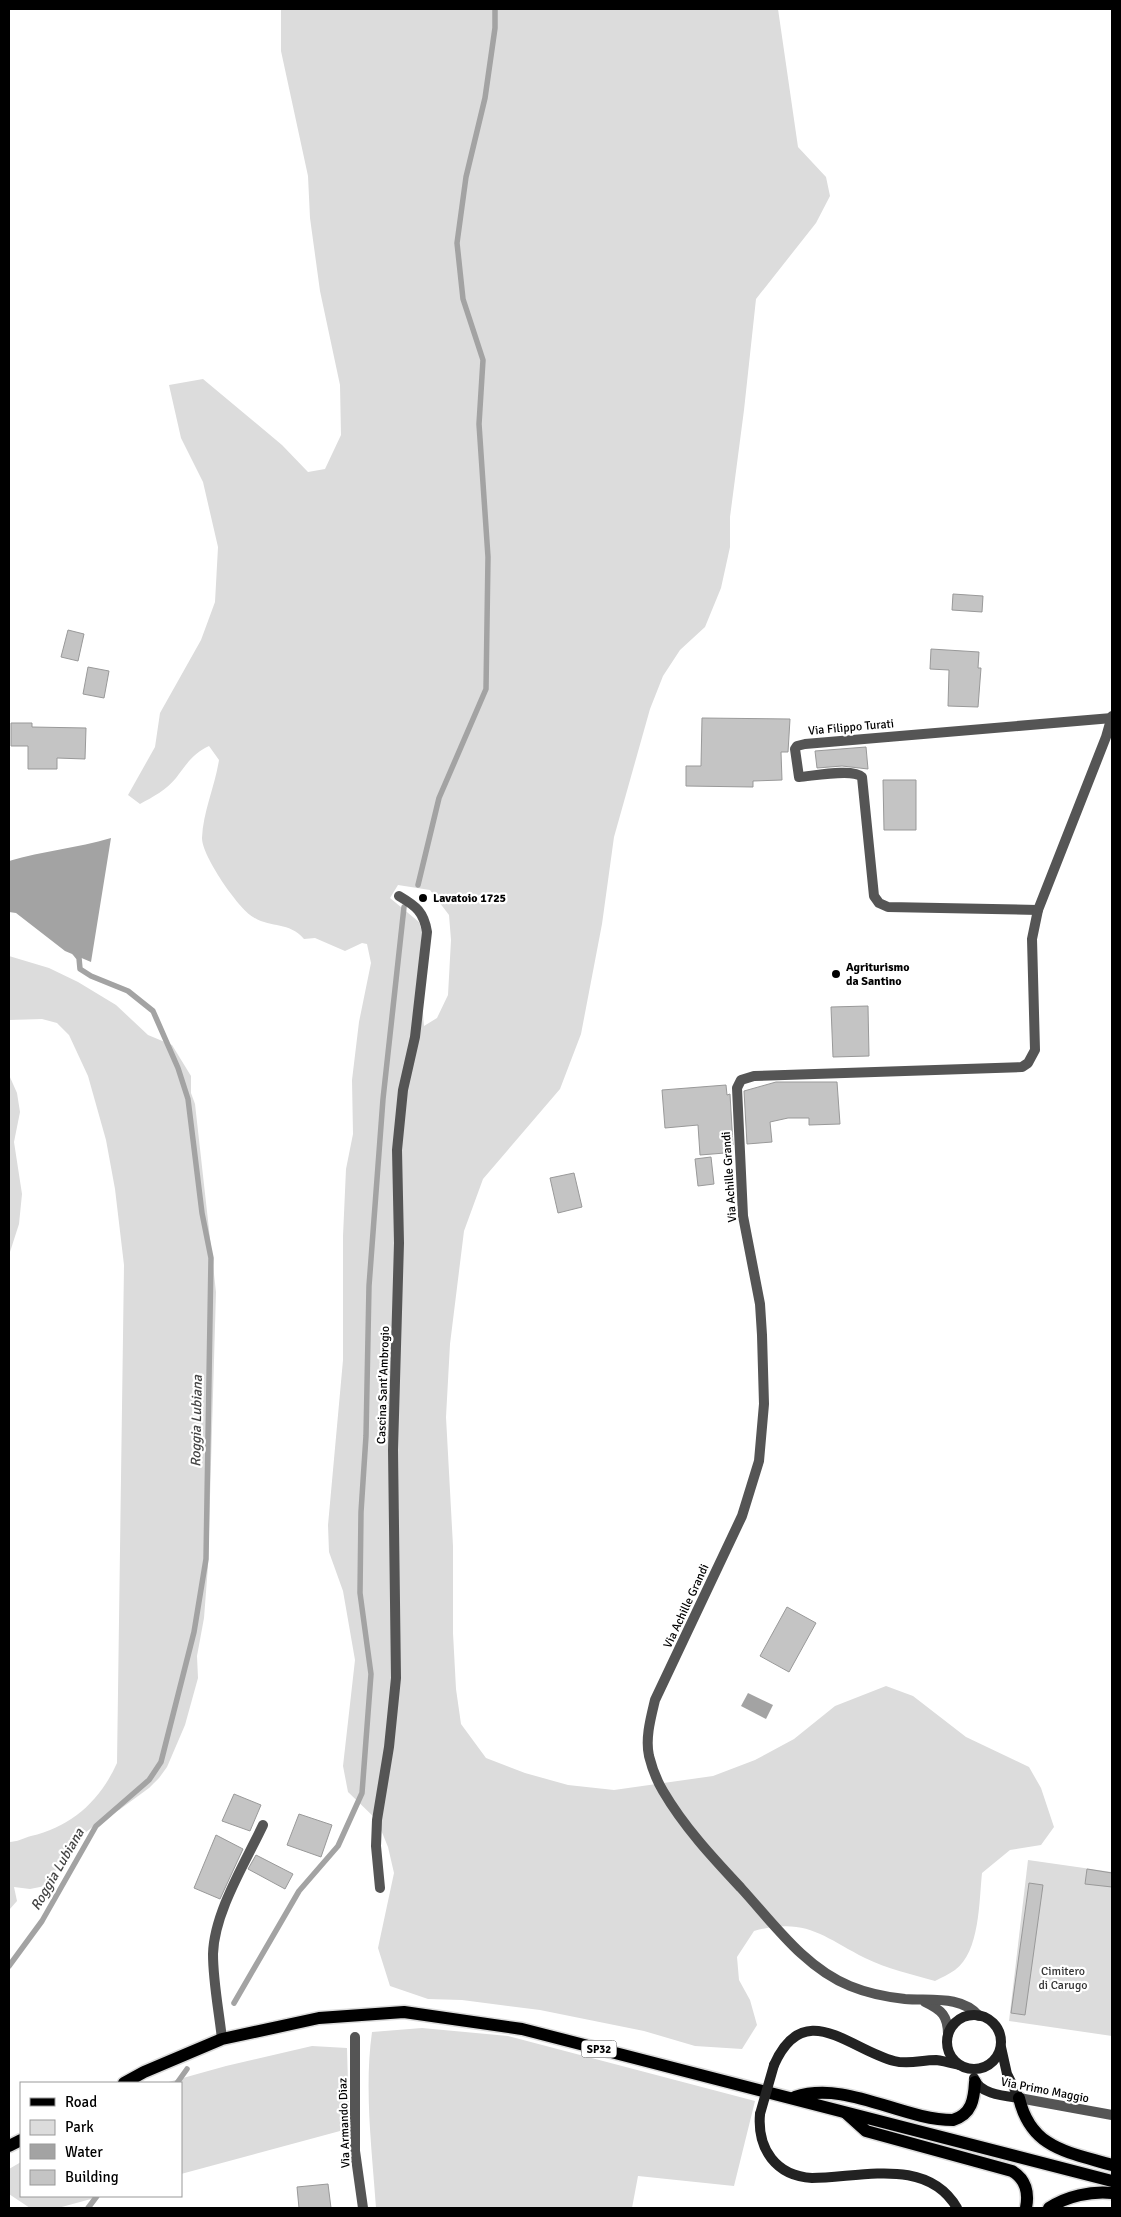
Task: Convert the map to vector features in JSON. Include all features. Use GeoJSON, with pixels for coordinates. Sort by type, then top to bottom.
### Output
{"type":"FeatureCollection","features":[{"type":"Feature","properties":{"kind":"main road","name":"SP32"},"geometry":{"type":"LineString","coordinates":[[126,2082],[144,2072],[222,2039],[319,2018],[404,2012],[522,2029],[1112,2181]]}},
{"type":"Feature","properties":{"kind":"main road"},"geometry":{"type":"LineString","coordinates":[[793,2098],[814,2093],[835,2094],[953,2120],[960,2118],[970,2109],[975,2082]]}},
{"type":"Feature","properties":{"kind":"main road"},"geometry":{"type":"LineString","coordinates":[[1019,2098],[1023,2114],[1041,2138],[1054,2148],[1112,2165]]}},
{"type":"Feature","properties":{"kind":"main road"},"geometry":{"type":"LineString","coordinates":[[844,2111],[866,2131],[1012,2171],[1020,2176],[1026,2188],[1026,2208]]}},
{"type":"Feature","properties":{"kind":"main road"},"geometry":{"type":"LineString","coordinates":[[1050,2208],[1060,2202],[1080,2196],[1112,2193]]}},
{"type":"Feature","properties":{"kind":"street","name":"Via Filippo Turati"},"geometry":{"type":"LineString","coordinates":[[737,1088],[741,1080],[754,1076],[1022,1067],[1028,1063],[1035,1050],[1032,939],[1038,910],[1112,717],[797,746],[795,749],[799,777],[848,772],[862,776],[874,896],[879,903],[888,907],[1038,910]]}},
{"type":"Feature","properties":{"kind":"street","name":"Cascina Sant'Ambrogio"},"geometry":{"type":"LineString","coordinates":[[380,1888],[376,1846],[376,1820],[389,1746],[396,1678],[393,1450],[399,1243],[397,1150],[403,1090],[415,1037],[427,932],[425,918],[411,903],[399,896]]}},
{"type":"Feature","properties":{"kind":"street","name":"Via Achille Grandi"},"geometry":{"type":"LineString","coordinates":[[737,1088],[743,1216],[760,1304],[762,1334],[764,1404],[760,1452],[752,1490],[742,1516],[655,1700],[650,1718],[649,1755],[662,1790],[692,1833],[774,1926],[826,1974],[871,1994],[922,2000],[941,2000],[964,2004],[979,2016]]}},
{"type":"Feature","properties":{"kind":"street"},"geometry":{"type":"LineString","coordinates":[[222,2039],[213,1956],[216,1935],[224,1908],[262,1825]]}},
{"type":"Feature","properties":{"kind":"street","name":"Via Achille Grandi"},"geometry":{"type":"LineString","coordinates":[[922,2000],[943,2012],[948,2023],[948,2035]]}},
{"type":"Feature","properties":{"kind":"street"},"geometry":{"type":"LineString","coordinates":[[959,2065],[949,2054],[947,2046],[948,2035],[956,2022],[971,2015],[987,2019],[998,2030],[1007,2074],[1019,2098]]}},
{"type":"Feature","properties":{"kind":"street"},"geometry":{"type":"LineString","coordinates":[[957,2208],[942,2191],[909,2174],[895,2173],[812,2178],[786,2172],[766,2153],[760,2132],[760,2114],[774,2065],[788,2041],[797,2034],[817,2031],[834,2033],[891,2060],[905,2063],[934,2060],[971,2069],[987,2066],[998,2054],[1001,2046]]}},
{"type":"Feature","properties":{"kind":"street","name":"Via Armando Diaz"},"geometry":{"type":"LineString","coordinates":[[355,2037],[355,2151],[363,2208]]}},
{"type":"Feature","properties":{"kind":"street"},"geometry":{"type":"LineString","coordinates":[[934,2060],[947,2046]]}},
{"type":"Feature","properties":{"kind":"street"},"geometry":{"type":"LineString","coordinates":[[971,2069],[975,2082]]}},
{"type":"Feature","properties":{"kind":"street","name":"Via Primo Maggio"},"geometry":{"type":"LineString","coordinates":[[975,2082],[991,2092],[1112,2115]]}},
{"type":"Feature","properties":{"kind":"green space"},"geometry":{"type":"Polygon","coordinates":[[[281,9],[778,9],[798,147],[826,177],[830,196],[816,223],[756,299],[730,517],[730,547],[721,588],[705,627],[680,650],[663,676],[650,709],[614,837],[602,924],[581,1034],[560,1089],[483,1179],[464,1231],[450,1344],[446,1417],[453,1546],[453,1633],[456,1689],[461,1724],[486,1758],[525,1773],[568,1785],[614,1790],[713,1776],[755,1760],[794,1739],[835,1706],[886,1686],[913,1696],[966,1737],[1029,1767],[1041,1788],[1054,1827],[1041,1845],[1010,1850],[982,1873],[977,1925],[969,1951],[963,1962],[955,1970],[935,1981],[882,1965],[813,1931],[787,1926],[754,1931],[737,1957],[739,1980],[750,2000],[757,2025],[742,2049],[695,2046],[644,2031],[540,2010],[462,2000],[428,1999],[390,1986],[378,1948],[394,1873],[388,1847],[377,1820],[348,1792],[343,1766],[355,1660],[343,1591],[329,1552],[328,1525],[343,1360],[343,1236],[346,1169],[353,1134],[352,1080],[359,1022],[371,963],[367,944],[362,943],[345,951],[315,938],[304,939],[298,933],[286,927],[260,921],[253,917],[230,893],[214,869],[202,838],[219,760],[209,746],[194,756],[164,790],[140,804],[128,795],[155,747],[160,713],[201,640],[215,602],[218,547],[203,482],[181,438],[169,385],[203,379],[282,445],[308,472],[325,469],[341,435],[340,385],[320,291],[310,218],[308,176],[281,51],[281,9]],[[398,885],[390,898],[419,922],[422,931],[419,965],[424,1026],[437,1018],[448,995],[451,940],[449,915],[430,890],[398,885]]]}},
{"type":"Feature","properties":{"kind":"green space"},"geometry":{"type":"Polygon","coordinates":[[[9,956],[49,968],[78,982],[116,1005],[148,1035],[172,1045],[191,1076],[191,1093],[195,1104],[216,1292],[208,1566],[204,1618],[197,1656],[198,1678],[185,1725],[167,1767],[159,1778],[149,1788],[119,1810],[109,1814],[81,1836],[45,1886],[30,1889],[14,1887],[17,1901],[9,1910],[9,1842],[45,1832],[71,1819],[93,1800],[110,1777],[117,1763],[124,1265],[115,1189],[106,1140],[88,1076],[69,1035],[57,1023],[42,1019],[9,1020],[9,956]]]}},
{"type":"Feature","properties":{"kind":"green space"},"geometry":{"type":"Polygon","coordinates":[[[9,1075],[17,1093],[20,1112],[14,1142],[22,1194],[19,1224],[9,1255],[9,1075]]]}},
{"type":"Feature","properties":{"kind":"green space","name":"Cimitero di Carugo"},"geometry":{"type":"Polygon","coordinates":[[[1028,1860],[1112,1872],[1112,2036],[1009,2021],[1028,1860]]]}},
{"type":"Feature","properties":{"kind":"green space"},"geometry":{"type":"Polygon","coordinates":[[[422,2028],[508,2036],[755,2101],[734,2186],[638,2176],[632,2208],[376,2208],[369,2097],[372,2032],[422,2028]]]}},
{"type":"Feature","properties":{"kind":"green space"},"geometry":{"type":"Polygon","coordinates":[[[312,2046],[347,2048],[349,2119],[340,2131],[182,2174],[182,2082],[169,2082],[226,2066],[312,2046]]]}},
{"type":"Feature","properties":{"kind":"green space"},"geometry":{"type":"Polygon","coordinates":[[[20,2163],[20,2197],[98,2197],[58,2208],[30,2208],[9,2194],[9,2169],[20,2163]]]}},
{"type":"Feature","properties":{"kind":"water"},"geometry":{"type":"Polygon","coordinates":[[[111,838],[91,962],[65,951],[16,913],[9,912],[9,861],[111,838]]]}},
{"type":"Feature","properties":{"kind":"water"},"geometry":{"type":"Polygon","coordinates":[[[748,1693],[773,1705],[766,1719],[741,1706],[748,1693]]]}},
{"type":"Feature","properties":{"kind":"building"},"geometry":{"type":"Polygon","coordinates":[[[953,594],[983,596],[982,612],[952,610],[953,594]]]}},
{"type":"Feature","properties":{"kind":"building"},"geometry":{"type":"Polygon","coordinates":[[[68,630],[84,634],[78,661],[61,657],[68,630]]]}},
{"type":"Feature","properties":{"kind":"building"},"geometry":{"type":"Polygon","coordinates":[[[931,649],[979,652],[978,668],[981,668],[978,707],[948,706],[949,670],[930,669],[931,649]]]}},
{"type":"Feature","properties":{"kind":"building"},"geometry":{"type":"Polygon","coordinates":[[[88,667],[109,671],[104,698],[83,694],[88,667]]]}},
{"type":"Feature","properties":{"kind":"building"},"geometry":{"type":"Polygon","coordinates":[[[702,718],[790,719],[788,752],[781,752],[782,780],[753,781],[753,787],[686,786],[686,766],[701,766],[702,718]]]}},
{"type":"Feature","properties":{"kind":"building"},"geometry":{"type":"Polygon","coordinates":[[[11,723],[32,723],[32,727],[86,728],[85,759],[57,758],[57,769],[28,769],[28,746],[11,746],[11,723]]]}},
{"type":"Feature","properties":{"kind":"building"},"geometry":{"type":"Polygon","coordinates":[[[866,747],[868,769],[842,766],[817,768],[815,751],[866,747]]]}},
{"type":"Feature","properties":{"kind":"building"},"geometry":{"type":"Polygon","coordinates":[[[883,780],[916,780],[916,830],[884,830],[883,780]]]}},
{"type":"Feature","properties":{"kind":"building"},"geometry":{"type":"Polygon","coordinates":[[[868,1006],[869,1056],[833,1057],[831,1007],[868,1006]]]}},
{"type":"Feature","properties":{"kind":"building"},"geometry":{"type":"Polygon","coordinates":[[[776,1082],[837,1082],[840,1124],[809,1125],[809,1118],[788,1118],[770,1122],[772,1142],[747,1144],[744,1091],[776,1082]]]}},
{"type":"Feature","properties":{"kind":"building"},"geometry":{"type":"Polygon","coordinates":[[[726,1085],[727,1095],[730,1094],[733,1145],[725,1148],[725,1153],[700,1155],[698,1125],[665,1128],[662,1090],[726,1085]]]}},
{"type":"Feature","properties":{"kind":"building"},"geometry":{"type":"Polygon","coordinates":[[[711,1157],[714,1184],[698,1186],[695,1159],[711,1157]]]}},
{"type":"Feature","properties":{"kind":"building"},"geometry":{"type":"Polygon","coordinates":[[[574,1173],[582,1207],[558,1213],[550,1178],[574,1173]]]}},
{"type":"Feature","properties":{"kind":"building"},"geometry":{"type":"Polygon","coordinates":[[[787,1607],[816,1623],[789,1672],[760,1656],[787,1607]]]}},
{"type":"Feature","properties":{"kind":"building"},"geometry":{"type":"Polygon","coordinates":[[[234,1794],[261,1805],[250,1831],[222,1821],[234,1794]]]}},
{"type":"Feature","properties":{"kind":"building"},"geometry":{"type":"Polygon","coordinates":[[[299,1814],[332,1825],[321,1857],[287,1845],[299,1814]]]}},
{"type":"Feature","properties":{"kind":"building"},"geometry":{"type":"Polygon","coordinates":[[[216,1835],[243,1849],[220,1899],[194,1888],[216,1835]]]}},
{"type":"Feature","properties":{"kind":"building"},"geometry":{"type":"Polygon","coordinates":[[[256,1855],[293,1874],[285,1889],[248,1869],[256,1855]]]}},
{"type":"Feature","properties":{"kind":"building"},"geometry":{"type":"Polygon","coordinates":[[[1087,1869],[1112,1873],[1112,1887],[1085,1884],[1087,1869]]]}},
{"type":"Feature","properties":{"kind":"building"},"geometry":{"type":"Polygon","coordinates":[[[1029,1883],[1043,1885],[1025,2015],[1011,2013],[1029,1883]]]}},
{"type":"Feature","properties":{"kind":"building"},"geometry":{"type":"Polygon","coordinates":[[[328,2184],[331,2208],[299,2208],[297,2187],[328,2184]]]}},
{"type":"Feature","properties":{"kind":"waterway"},"geometry":{"type":"LineString","coordinates":[[418,885],[439,798],[486,689],[488,557],[479,424],[483,360],[463,299],[457,243],[466,177],[485,98],[495,28],[495,9]]}},
{"type":"Feature","properties":{"kind":"waterway"},"geometry":{"type":"LineString","coordinates":[[234,2003],[299,1891],[338,1846],[362,1793],[371,1674],[360,1593],[369,1286],[383,1099],[404,907]]}},
{"type":"Feature","properties":{"kind":"waterway","name":"Roggia Lubiana"},"geometry":{"type":"LineString","coordinates":[[9,1966],[42,1921],[96,1826],[149,1780],[161,1762],[194,1632],[206,1559],[211,1258],[202,1213],[188,1099],[178,1068],[153,1011],[128,991],[91,976],[80,969],[79,958],[75,953]]}},
{"type":"Feature","properties":{"kind":"waterway"},"geometry":{"type":"LineString","coordinates":[[178,2082],[187,2069]]}},
{"type":"Feature","properties":{"kind":"waterway"},"geometry":{"type":"LineString","coordinates":[[88,2208],[96,2197]]}},
{"type":"Feature","properties":{"kind":"place","name":"Lavatoio 1725"},"geometry":{"type":"Point","coordinates":[423,898]}},
{"type":"Feature","properties":{"kind":"place","name":"Agriturismo da Santino"},"geometry":{"type":"Point","coordinates":[836,974]}}]}
